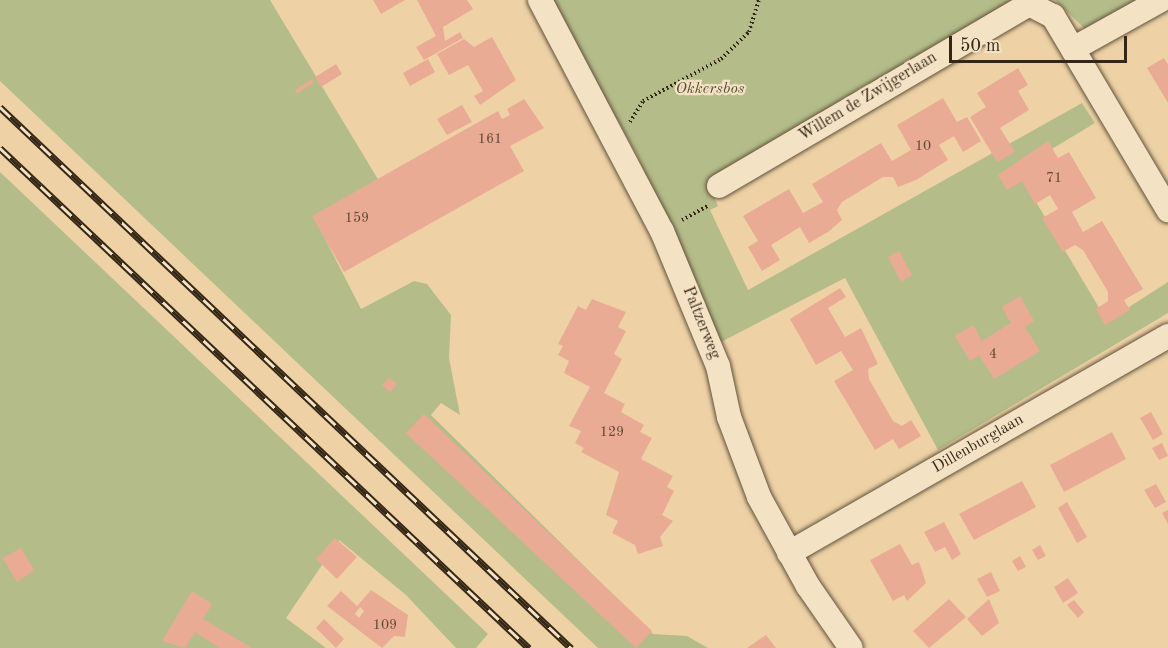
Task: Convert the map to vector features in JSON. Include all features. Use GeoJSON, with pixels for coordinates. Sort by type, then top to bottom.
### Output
{"type":"FeatureCollection","features":[{"type":"Feature","properties":{"kind":"street","name":"Paltzerweg"},"geometry":{"type":"LineString","coordinates":[[540,0],[619,142],[662,231],[718,366],[729,417],[759,497],[789,553],[851,648]]}},
{"type":"Feature","properties":{"kind":"street"},"geometry":{"type":"LineString","coordinates":[[1073,50],[1161,0]]}},
{"type":"Feature","properties":{"kind":"street","name":"Willem de Zwijgerlaan"},"geometry":{"type":"LineString","coordinates":[[719,186],[1018,6],[1037,5],[1053,15],[1168,210]]}},
{"type":"Feature","properties":{"kind":"street","name":"Dillenburglaan"},"geometry":{"type":"LineString","coordinates":[[789,553],[1168,336]]}},
{"type":"Feature","properties":{"kind":"path"},"geometry":{"type":"LineString","coordinates":[[619,142],[643,100],[721,59],[749,32],[759,0]]}},
{"type":"Feature","properties":{"kind":"path"},"geometry":{"type":"LineString","coordinates":[[662,231],[724,195],[719,186]]}},
{"type":"Feature","properties":{"kind":"green space"},"geometry":{"type":"Polygon","coordinates":[[[0,0],[270,0],[382,186],[317,223],[361,309],[414,281],[427,284],[451,315],[449,358],[460,415],[441,403],[431,415],[653,634],[687,636],[708,648],[598,648],[0,81],[0,0]]]}},
{"type":"Feature","properties":{"kind":"green space","name":"Okkersbos"},"geometry":{"type":"Polygon","coordinates":[[[549,0],[1014,0],[713,194],[718,206],[710,210],[748,290],[1082,103],[1095,123],[1017,170],[1107,321],[1168,282],[1168,313],[938,450],[845,278],[721,342],[637,155],[549,0]]]}},
{"type":"Feature","properties":{"kind":"green space"},"geometry":{"type":"Polygon","coordinates":[[[1055,0],[1140,0],[1085,29],[1055,0]]]}},
{"type":"Feature","properties":{"kind":"green space"},"geometry":{"type":"Polygon","coordinates":[[[0,172],[488,634],[476,648],[456,648],[406,595],[339,540],[286,618],[326,648],[0,648],[0,172]]]}},
{"type":"Feature","properties":{"kind":"building"},"geometry":{"type":"Polygon","coordinates":[[[373,0],[405,0],[381,14],[373,0]]]}},
{"type":"Feature","properties":{"kind":"building"},"geometry":{"type":"Polygon","coordinates":[[[417,0],[467,0],[473,9],[443,27],[445,41],[460,32],[463,38],[424,60],[416,47],[436,36],[417,0]]]}},
{"type":"Feature","properties":{"kind":"building"},"geometry":{"type":"Polygon","coordinates":[[[492,37],[516,80],[480,105],[474,96],[483,91],[468,65],[449,75],[437,54],[464,39],[474,47],[492,37]]]}},
{"type":"Feature","properties":{"kind":"building"},"geometry":{"type":"Polygon","coordinates":[[[1164,58],[1168,65],[1168,103],[1147,68],[1164,58]]]}},
{"type":"Feature","properties":{"kind":"building"},"geometry":{"type":"Polygon","coordinates":[[[428,59],[435,72],[410,86],[403,73],[428,59]]]}},
{"type":"Feature","properties":{"kind":"building"},"geometry":{"type":"Polygon","coordinates":[[[336,64],[342,74],[321,87],[315,77],[336,64]]]}},
{"type":"Feature","properties":{"kind":"building"},"geometry":{"type":"Polygon","coordinates":[[[1018,68],[1028,85],[1018,91],[1029,110],[1000,128],[1015,152],[997,162],[970,117],[986,107],[977,93],[1018,68]]]}},
{"type":"Feature","properties":{"kind":"building"},"geometry":{"type":"Polygon","coordinates":[[[312,79],[314,83],[297,93],[295,90],[312,79]]]}},
{"type":"Feature","properties":{"kind":"building"},"geometry":{"type":"Polygon","coordinates":[[[943,98],[957,122],[967,117],[981,141],[963,152],[954,136],[939,145],[948,160],[916,180],[898,187],[893,177],[883,177],[842,202],[837,210],[842,220],[828,232],[809,243],[800,227],[771,245],[780,260],[762,271],[748,247],[758,241],[743,216],[789,189],[803,213],[823,202],[812,184],[881,143],[892,161],[911,150],[897,125],[943,98]]]}},
{"type":"Feature","properties":{"kind":"building"},"geometry":{"type":"Polygon","coordinates":[[[524,99],[544,128],[510,146],[524,171],[344,272],[312,216],[498,111],[502,119],[510,115],[507,109],[524,99]]]}},
{"type":"Feature","properties":{"kind":"building"},"geometry":{"type":"Polygon","coordinates":[[[462,105],[472,122],[447,135],[437,119],[462,105]]]}},
{"type":"Feature","properties":{"kind":"building"},"geometry":{"type":"Polygon","coordinates":[[[1048,141],[1058,158],[1069,152],[1096,198],[1072,212],[1083,232],[1102,221],[1143,289],[1124,300],[1130,310],[1105,325],[1096,309],[1108,301],[1108,292],[1083,250],[1075,245],[1063,252],[1042,218],[1058,209],[1050,195],[1035,204],[1022,181],[1007,190],[998,175],[1048,141]]]}},
{"type":"Feature","properties":{"kind":"building"},"geometry":{"type":"Polygon","coordinates":[[[899,251],[912,275],[901,282],[888,257],[899,251]]]}},
{"type":"Feature","properties":{"kind":"building"},"geometry":{"type":"Polygon","coordinates":[[[840,288],[846,297],[828,308],[845,337],[861,328],[878,364],[868,369],[869,379],[893,421],[902,426],[911,420],[921,436],[899,449],[893,439],[875,450],[834,381],[853,370],[841,351],[816,365],[790,319],[840,288]]]}},
{"type":"Feature","properties":{"kind":"building"},"geometry":{"type":"Polygon","coordinates":[[[1020,296],[1034,321],[1025,327],[1040,351],[994,379],[979,355],[970,361],[955,336],[973,325],[982,341],[1011,323],[1002,307],[1020,296]]]}},
{"type":"Feature","properties":{"kind":"building"},"geometry":{"type":"Polygon","coordinates":[[[592,299],[626,312],[618,327],[626,331],[614,354],[622,359],[604,393],[625,404],[621,412],[644,425],[640,432],[652,438],[641,459],[673,476],[667,487],[674,491],[662,515],[673,521],[660,537],[663,546],[638,554],[635,545],[612,533],[618,521],[606,515],[619,472],[581,452],[584,448],[575,443],[581,431],[569,426],[590,387],[564,373],[569,361],[558,355],[563,346],[558,344],[578,306],[586,310],[592,299]]]}},
{"type":"Feature","properties":{"kind":"building"},"geometry":{"type":"Polygon","coordinates":[[[389,378],[397,384],[390,392],[382,385],[389,378]]]}},
{"type":"Feature","properties":{"kind":"building"},"geometry":{"type":"Polygon","coordinates":[[[1151,412],[1163,434],[1153,440],[1140,418],[1151,412]]]}},
{"type":"Feature","properties":{"kind":"building"},"geometry":{"type":"Polygon","coordinates":[[[424,414],[652,631],[636,648],[406,433],[424,414]]]}},
{"type":"Feature","properties":{"kind":"building"},"geometry":{"type":"Polygon","coordinates":[[[1112,432],[1126,459],[1064,492],[1050,465],[1112,432]]]}},
{"type":"Feature","properties":{"kind":"building"},"geometry":{"type":"Polygon","coordinates":[[[1162,443],[1168,456],[1159,460],[1152,448],[1162,443]]]}},
{"type":"Feature","properties":{"kind":"building"},"geometry":{"type":"Polygon","coordinates":[[[1022,481],[1036,507],[974,540],[959,514],[1022,481]]]}},
{"type":"Feature","properties":{"kind":"building"},"geometry":{"type":"Polygon","coordinates":[[[1156,484],[1166,502],[1155,508],[1144,490],[1156,484]]]}},
{"type":"Feature","properties":{"kind":"building"},"geometry":{"type":"Polygon","coordinates":[[[1067,502],[1087,537],[1077,543],[1058,508],[1067,502]]]}},
{"type":"Feature","properties":{"kind":"building"},"geometry":{"type":"Polygon","coordinates":[[[1168,510],[1168,524],[1162,513],[1168,510]]]}},
{"type":"Feature","properties":{"kind":"building"},"geometry":{"type":"Polygon","coordinates":[[[944,522],[961,554],[952,560],[945,547],[935,552],[924,532],[944,522]]]}},
{"type":"Feature","properties":{"kind":"building"},"geometry":{"type":"Polygon","coordinates":[[[335,538],[357,557],[337,579],[316,559],[335,538]]]}},
{"type":"Feature","properties":{"kind":"building"},"geometry":{"type":"Polygon","coordinates":[[[900,544],[912,565],[919,562],[926,583],[907,601],[904,595],[893,601],[870,560],[900,544]]]}},
{"type":"Feature","properties":{"kind":"building"},"geometry":{"type":"Polygon","coordinates":[[[1040,545],[1046,556],[1038,560],[1032,550],[1040,545]]]}},
{"type":"Feature","properties":{"kind":"building"},"geometry":{"type":"Polygon","coordinates":[[[21,548],[34,570],[17,582],[3,558],[21,548]]]}},
{"type":"Feature","properties":{"kind":"building"},"geometry":{"type":"Polygon","coordinates":[[[1020,556],[1026,567],[1018,571],[1012,561],[1020,556]]]}},
{"type":"Feature","properties":{"kind":"building"},"geometry":{"type":"Polygon","coordinates":[[[991,572],[1000,591],[987,597],[977,579],[991,572]]]}},
{"type":"Feature","properties":{"kind":"building"},"geometry":{"type":"Polygon","coordinates":[[[1068,578],[1078,593],[1063,603],[1054,587],[1068,578]]]}},
{"type":"Feature","properties":{"kind":"building"},"geometry":{"type":"Polygon","coordinates":[[[371,590],[408,615],[405,637],[394,636],[382,648],[327,606],[341,591],[357,606],[371,590]],[[360,607],[355,614],[359,618],[364,611],[360,607]]]}},
{"type":"Feature","properties":{"kind":"building"},"geometry":{"type":"Polygon","coordinates":[[[192,591],[212,604],[203,619],[252,648],[220,648],[195,632],[185,648],[162,641],[192,591]]]}},
{"type":"Feature","properties":{"kind":"building"},"geometry":{"type":"Polygon","coordinates":[[[949,599],[966,617],[929,648],[913,631],[949,599]]]}},
{"type":"Feature","properties":{"kind":"building"},"geometry":{"type":"Polygon","coordinates":[[[989,599],[999,623],[982,636],[967,619],[989,599]]]}},
{"type":"Feature","properties":{"kind":"building"},"geometry":{"type":"Polygon","coordinates":[[[1074,600],[1084,612],[1078,618],[1067,605],[1074,600]]]}},
{"type":"Feature","properties":{"kind":"building"},"geometry":{"type":"Polygon","coordinates":[[[324,619],[344,639],[336,648],[316,628],[324,619]]]}},
{"type":"Feature","properties":{"kind":"building"},"geometry":{"type":"Polygon","coordinates":[[[766,635],[776,648],[747,648],[766,635]]]}},
{"type":"Feature","properties":{"kind":"railway"},"geometry":{"type":"LineString","coordinates":[[0,107],[571,648]]}},
{"type":"Feature","properties":{"kind":"railway"},"geometry":{"type":"LineString","coordinates":[[0,148],[529,648]]}}]}
